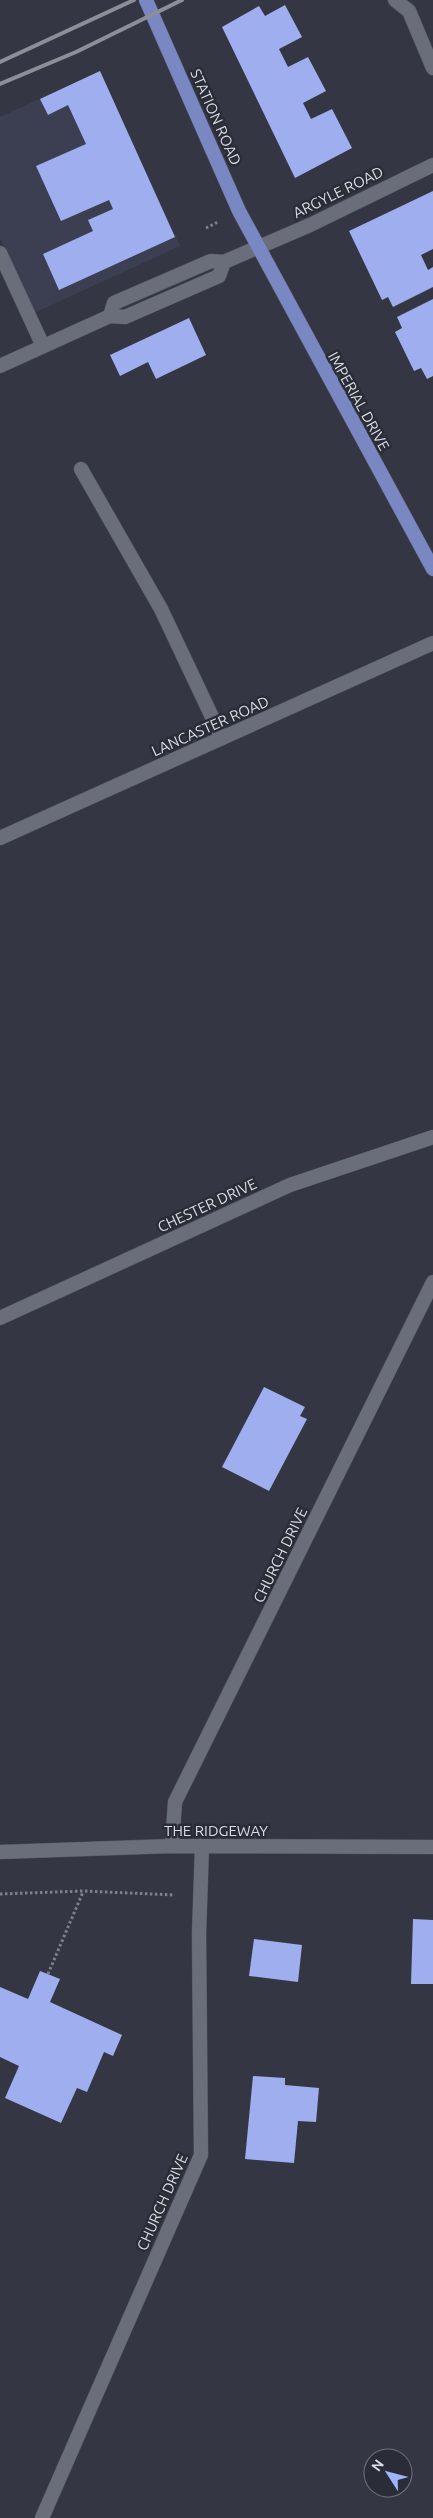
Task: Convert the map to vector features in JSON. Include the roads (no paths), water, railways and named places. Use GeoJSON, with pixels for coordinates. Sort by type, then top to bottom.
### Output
{"type":"FeatureCollection","features":[{"type":"Feature","properties":{"kind":"main road","name":"STATION ROAD"},"geometry":{"type":"LineString","coordinates":[[146,0],[239,211],[257,247]]}},
{"type":"Feature","properties":{"kind":"main road","name":"IMPERIAL DRIVE"},"geometry":{"type":"LineString","coordinates":[[257,247],[433,570]]}},
{"type":"Feature","properties":{"kind":"street"},"geometry":{"type":"LineString","coordinates":[[395,0],[409,11],[433,68]]}},
{"type":"Feature","properties":{"kind":"street","name":"ARGYLE ROAD"},"geometry":{"type":"LineString","coordinates":[[43,346],[110,316],[114,303],[212,261],[224,262],[310,225],[433,165]]}},
{"type":"Feature","properties":{"kind":"street"},"geometry":{"type":"LineString","coordinates":[[0,253],[43,346],[0,366]]}},
{"type":"Feature","properties":{"kind":"street"},"geometry":{"type":"LineString","coordinates":[[81,469],[161,609],[222,738]]}},
{"type":"Feature","properties":{"kind":"street","name":"LANCASTER ROAD"},"geometry":{"type":"LineString","coordinates":[[0,838],[433,643]]}},
{"type":"Feature","properties":{"kind":"street","name":"CHESTER DRIVE"},"geometry":{"type":"LineString","coordinates":[[0,1318],[290,1185],[433,1137]]}},
{"type":"Feature","properties":{"kind":"street","name":"CHURCH DRIVE"},"geometry":{"type":"LineString","coordinates":[[172,1846],[175,1802],[433,1282]]}},
{"type":"Feature","properties":{"kind":"street","name":"THE RIDGEWAY"},"geometry":{"type":"LineString","coordinates":[[0,1852],[172,1846],[433,1847]]}},
{"type":"Feature","properties":{"kind":"street","name":"CHURCH DRIVE"},"geometry":{"type":"LineString","coordinates":[[42,2518],[201,2156],[202,1846]]}},
{"type":"Feature","properties":{"kind":"railway"},"geometry":{"type":"LineString","coordinates":[[0,62],[134,0]]}},
{"type":"Feature","properties":{"kind":"railway"},"geometry":{"type":"LineString","coordinates":[[0,84],[76,52],[182,0]]}}]}
